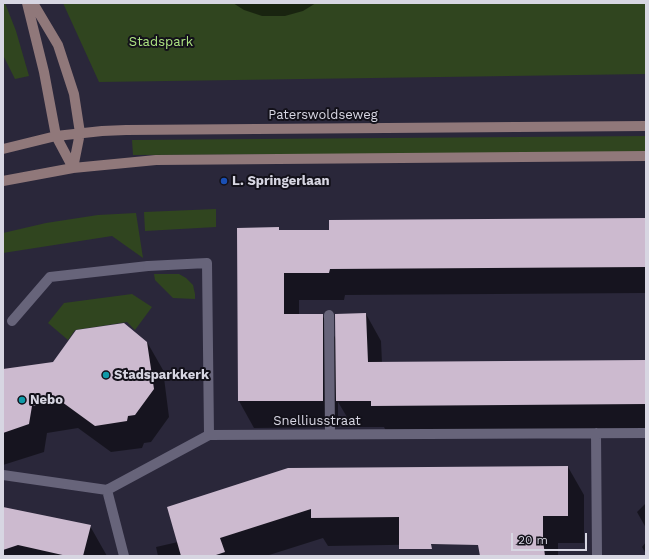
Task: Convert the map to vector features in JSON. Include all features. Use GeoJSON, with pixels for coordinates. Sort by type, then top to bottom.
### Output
{"type":"FeatureCollection","features":[{"type":"Feature","properties":{"kind":"main road"},"geometry":{"type":"LineString","coordinates":[[27,3],[44,72],[56,136],[73,168]]}},
{"type":"Feature","properties":{"kind":"main road"},"geometry":{"type":"LineString","coordinates":[[33,3],[58,45],[74,94],[80,132],[73,168]]}},
{"type":"Feature","properties":{"kind":"main road","name":"Paterswoldseweg"},"geometry":{"type":"LineString","coordinates":[[3,149],[56,136],[80,132],[132,130],[646,126]]}},
{"type":"Feature","properties":{"kind":"main road"},"geometry":{"type":"LineString","coordinates":[[3,181],[73,168],[156,160],[646,156]]}},
{"type":"Feature","properties":{"kind":"street"},"geometry":{"type":"LineString","coordinates":[[12,321],[50,277],[148,266],[207,263],[208,435]]}},
{"type":"Feature","properties":{"kind":"street"},"geometry":{"type":"LineString","coordinates":[[329,315],[330,434]]}},
{"type":"Feature","properties":{"kind":"street"},"geometry":{"type":"LineString","coordinates":[[596,432],[597,556]]}},
{"type":"Feature","properties":{"kind":"street","name":"Snelliusstraat"},"geometry":{"type":"LineString","coordinates":[[107,490],[208,435],[596,432],[646,433]]}},
{"type":"Feature","properties":{"kind":"street"},"geometry":{"type":"LineString","coordinates":[[3,475],[107,490],[124,556]]}},
{"type":"Feature","properties":{"kind":"green space"},"geometry":{"type":"Polygon","coordinates":[[[3,3],[5,3],[16,31],[29,76],[15,79],[3,55],[3,3]]]}},
{"type":"Feature","properties":{"kind":"green space","name":"Stadspark"},"geometry":{"type":"Polygon","coordinates":[[[63,3],[646,3],[646,74],[99,82],[63,3]]]}},
{"type":"Feature","properties":{"kind":"green space"},"geometry":{"type":"Polygon","coordinates":[[[646,136],[646,153],[133,155],[132,140],[646,136]]]}},
{"type":"Feature","properties":{"kind":"green space"},"geometry":{"type":"Polygon","coordinates":[[[216,209],[216,227],[145,231],[144,212],[216,209]]]}},
{"type":"Feature","properties":{"kind":"green space"},"geometry":{"type":"Polygon","coordinates":[[[136,213],[143,258],[112,236],[3,253],[3,233],[46,223],[98,215],[136,213]]]}},
{"type":"Feature","properties":{"kind":"green space"},"geometry":{"type":"Polygon","coordinates":[[[154,274],[179,274],[186,278],[193,285],[195,299],[173,298],[155,280],[154,274]]]}},
{"type":"Feature","properties":{"kind":"green space"},"geometry":{"type":"Polygon","coordinates":[[[132,294],[152,307],[135,330],[127,322],[75,330],[68,340],[48,323],[64,303],[132,294]]]}},
{"type":"Feature","properties":{"kind":"building"},"geometry":{"type":"Polygon","coordinates":[[[646,218],[646,267],[330,269],[329,273],[284,273],[284,314],[323,314],[323,401],[238,401],[237,228],[279,227],[279,230],[329,230],[329,220],[646,218]]]}},
{"type":"Feature","properties":{"kind":"building"},"geometry":{"type":"Polygon","coordinates":[[[366,313],[368,362],[646,360],[646,404],[371,406],[371,401],[336,401],[335,314],[366,313]]]}},
{"type":"Feature","properties":{"kind":"building","name":"Stadsparkkerk"},"geometry":{"type":"Polygon","coordinates":[[[124,323],[147,342],[154,389],[135,415],[128,416],[127,421],[95,426],[62,402],[32,406],[29,424],[3,433],[3,369],[53,362],[76,330],[124,323]]]}},
{"type":"Feature","properties":{"kind":"building"},"geometry":{"type":"Polygon","coordinates":[[[568,466],[568,516],[543,516],[545,556],[480,556],[478,545],[431,544],[432,549],[399,549],[399,517],[311,518],[311,509],[220,538],[225,552],[213,556],[181,556],[167,507],[288,468],[568,466]]]}},
{"type":"Feature","properties":{"kind":"building"},"geometry":{"type":"Polygon","coordinates":[[[3,507],[91,525],[83,556],[67,556],[18,545],[3,550],[3,507]]]}},
{"type":"Feature","properties":{"kind":"place","name":"L. Springerlaan"},"geometry":{"type":"Point","coordinates":[224,181]}},
{"type":"Feature","properties":{"kind":"place","name":"Stadsparkkerk"},"geometry":{"type":"Point","coordinates":[106,375]}},
{"type":"Feature","properties":{"kind":"place","name":"Nebo"},"geometry":{"type":"Point","coordinates":[22,400]}}]}
